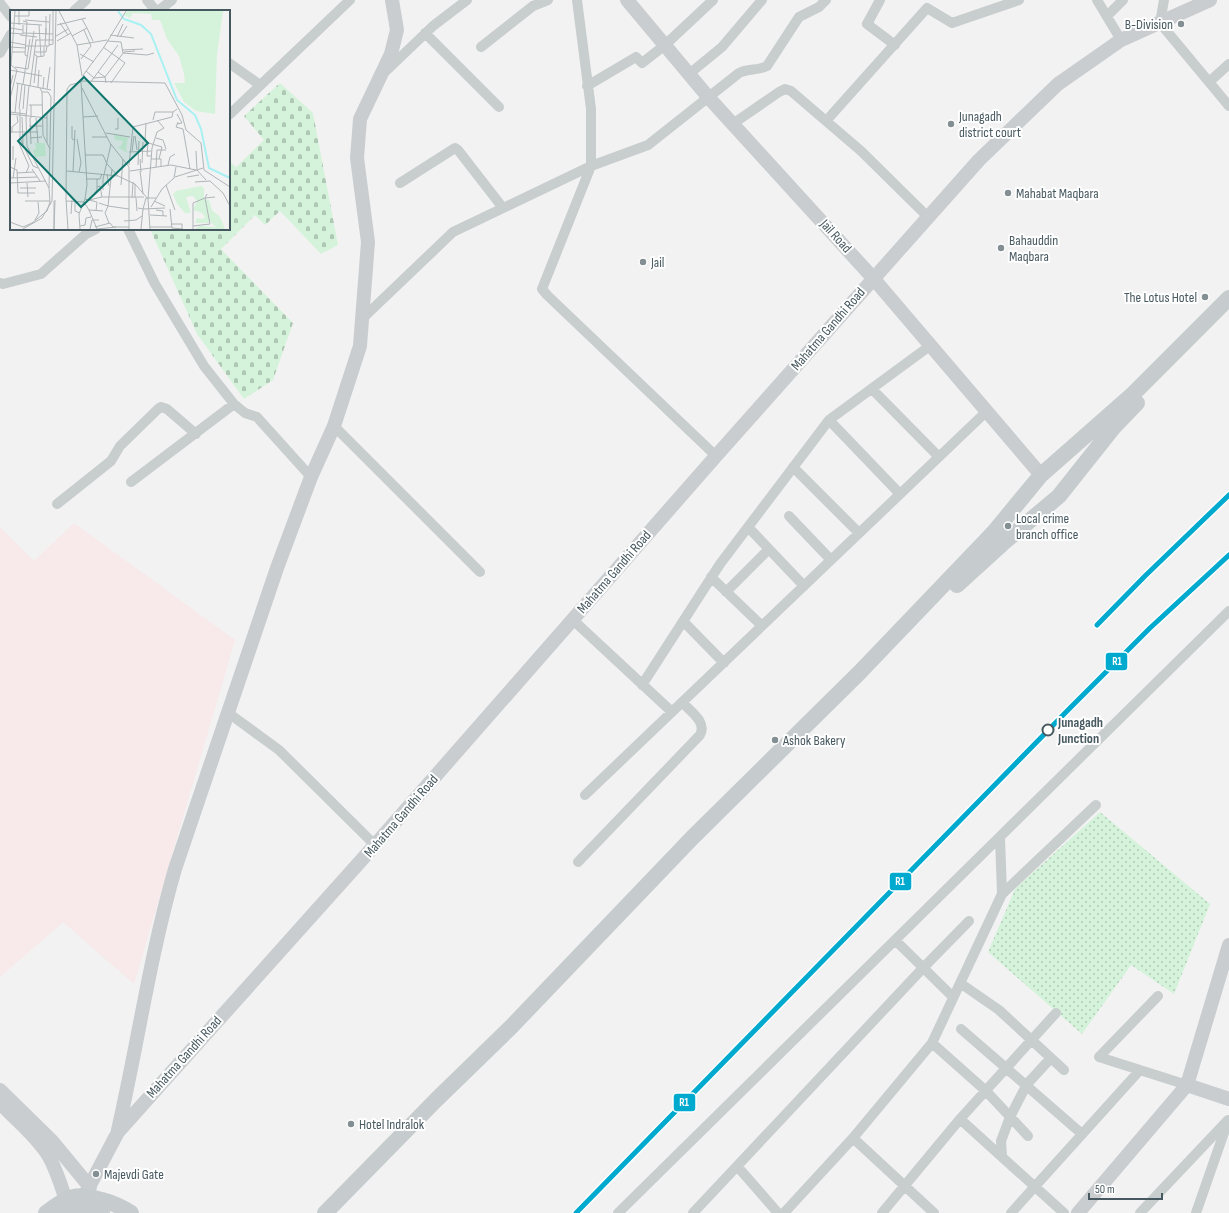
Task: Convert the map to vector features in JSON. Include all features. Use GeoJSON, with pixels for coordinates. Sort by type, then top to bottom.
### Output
{"type":"FeatureCollection","features":[{"type":"Feature","properties":{"kind":"main road"},"geometry":{"type":"LineString","coordinates":[[325,1213],[436,1100],[512,1027],[692,838],[860,672],[994,532],[1041,475],[1133,394],[1229,298]]}},
{"type":"Feature","properties":{"kind":"main road"},"geometry":{"type":"LineString","coordinates":[[336,1213],[781,763],[922,617],[1002,544],[1059,496],[1113,428],[1229,309]]}},
{"type":"Feature","properties":{"kind":"main road"},"geometry":{"type":"LineString","coordinates":[[1072,449],[1086,462]]}},
{"type":"Feature","properties":{"kind":"main road"},"geometry":{"type":"LineString","coordinates":[[1025,493],[1043,510]]}},
{"type":"Feature","properties":{"kind":"main road"},"geometry":{"type":"LineString","coordinates":[[46,1213],[75,1202],[121,1207],[131,1213]]}},
{"type":"Feature","properties":{"kind":"main road"},"geometry":{"type":"LineString","coordinates":[[75,1202],[89,1209],[102,1213]]}},
{"type":"Feature","properties":{"kind":"street"},"geometry":{"type":"LineString","coordinates":[[75,10],[86,0]]}},
{"type":"Feature","properties":{"kind":"street"},"geometry":{"type":"LineString","coordinates":[[147,0],[156,10]]}},
{"type":"Feature","properties":{"kind":"street"},"geometry":{"type":"LineString","coordinates":[[158,10],[172,0]]}},
{"type":"Feature","properties":{"kind":"street"},"geometry":{"type":"LineString","coordinates":[[230,114],[350,0]]}},
{"type":"Feature","properties":{"kind":"street"},"geometry":{"type":"LineString","coordinates":[[118,1132],[162,913],[227,712],[277,568],[311,478],[334,426],[360,346],[368,242],[357,158],[360,119],[391,54],[397,30],[392,0]]}},
{"type":"Feature","properties":{"kind":"street"},"geometry":{"type":"LineString","coordinates":[[380,77],[425,33],[467,0]]}},
{"type":"Feature","properties":{"kind":"street"},"geometry":{"type":"LineString","coordinates":[[481,47],[534,6],[548,0]]}},
{"type":"Feature","properties":{"kind":"street"},"geometry":{"type":"LineString","coordinates":[[577,0],[591,110],[591,166],[542,289],[547,296],[716,456]]}},
{"type":"Feature","properties":{"kind":"street","name":"Jail Road"},"geometry":{"type":"LineString","coordinates":[[627,0],[709,98],[734,123],[873,278],[1041,475]]}},
{"type":"Feature","properties":{"kind":"street"},"geometry":{"type":"LineString","coordinates":[[689,74],[722,47],[762,0]]}},
{"type":"Feature","properties":{"kind":"street"},"geometry":{"type":"LineString","coordinates":[[362,319],[453,232],[591,166],[648,145],[743,71],[760,70],[768,66],[800,17],[819,7],[826,0]]}},
{"type":"Feature","properties":{"kind":"street"},"geometry":{"type":"LineString","coordinates":[[880,0],[867,24],[895,45]]}},
{"type":"Feature","properties":{"kind":"street"},"geometry":{"type":"LineString","coordinates":[[826,121],[927,8],[952,23],[1019,0]]}},
{"type":"Feature","properties":{"kind":"street"},"geometry":{"type":"LineString","coordinates":[[1097,0],[1121,40]]}},
{"type":"Feature","properties":{"kind":"street"},"geometry":{"type":"LineString","coordinates":[[1107,16],[1123,0]]}},
{"type":"Feature","properties":{"kind":"street"},"geometry":{"type":"LineString","coordinates":[[1164,0],[1160,23],[1229,106]]}},
{"type":"Feature","properties":{"kind":"street","name":"Mahatma Gandhi Road"},"geometry":{"type":"LineString","coordinates":[[75,1202],[118,1132],[375,845],[716,456],[979,160],[1058,84],[1121,40],[1210,0]]}},
{"type":"Feature","properties":{"kind":"street"},"geometry":{"type":"LineString","coordinates":[[587,86],[636,57],[642,63],[665,45],[709,1]]}},
{"type":"Feature","properties":{"kind":"street"},"geometry":{"type":"LineString","coordinates":[[0,3],[10,16]]}},
{"type":"Feature","properties":{"kind":"street"},"geometry":{"type":"LineString","coordinates":[[425,33],[499,107]]}},
{"type":"Feature","properties":{"kind":"street"},"geometry":{"type":"LineString","coordinates":[[0,53],[10,36]]}},
{"type":"Feature","properties":{"kind":"street"},"geometry":{"type":"LineString","coordinates":[[1209,82],[1229,64]]}},
{"type":"Feature","properties":{"kind":"street"},"geometry":{"type":"LineString","coordinates":[[230,65],[260,85]]}},
{"type":"Feature","properties":{"kind":"street"},"geometry":{"type":"LineString","coordinates":[[734,123],[785,89],[791,91],[861,151],[928,217]]}},
{"type":"Feature","properties":{"kind":"street"},"geometry":{"type":"LineString","coordinates":[[400,183],[455,148],[503,208]]}},
{"type":"Feature","properties":{"kind":"street"},"geometry":{"type":"LineString","coordinates":[[0,282],[3,284],[41,274],[86,234],[94,230]]}},
{"type":"Feature","properties":{"kind":"street"},"geometry":{"type":"LineString","coordinates":[[128,230],[155,284],[204,366],[234,404],[245,413],[257,417],[311,478]]}},
{"type":"Feature","properties":{"kind":"street"},"geometry":{"type":"LineString","coordinates":[[642,685],[711,577],[829,420],[931,346]]}},
{"type":"Feature","properties":{"kind":"street"},"geometry":{"type":"LineString","coordinates":[[872,389],[939,457]]}},
{"type":"Feature","properties":{"kind":"street"},"geometry":{"type":"LineString","coordinates":[[131,482],[234,404]]}},
{"type":"Feature","properties":{"kind":"street"},"geometry":{"type":"LineString","coordinates":[[58,504],[112,461],[120,446],[161,407],[167,409],[196,434]]}},
{"type":"Feature","properties":{"kind":"street"},"geometry":{"type":"LineString","coordinates":[[585,795],[987,411]]}},
{"type":"Feature","properties":{"kind":"street"},"geometry":{"type":"LineString","coordinates":[[829,420],[900,494]]}},
{"type":"Feature","properties":{"kind":"street"},"geometry":{"type":"LineString","coordinates":[[334,426],[480,572]]}},
{"type":"Feature","properties":{"kind":"street"},"geometry":{"type":"LineString","coordinates":[[793,467],[859,533]]}},
{"type":"Feature","properties":{"kind":"street"},"geometry":{"type":"LineString","coordinates":[[789,516],[831,560]]}},
{"type":"Feature","properties":{"kind":"street"},"geometry":{"type":"LineString","coordinates":[[749,528],[804,586]]}},
{"type":"Feature","properties":{"kind":"street"},"geometry":{"type":"LineString","coordinates":[[726,592],[769,549]]}},
{"type":"Feature","properties":{"kind":"street"},"geometry":{"type":"LineString","coordinates":[[711,577],[762,626]]}},
{"type":"Feature","properties":{"kind":"street"},"geometry":{"type":"LineString","coordinates":[[618,1213],[896,941],[1229,611]]}},
{"type":"Feature","properties":{"kind":"street"},"geometry":{"type":"LineString","coordinates":[[573,620],[672,712]]}},
{"type":"Feature","properties":{"kind":"street"},"geometry":{"type":"LineString","coordinates":[[683,621],[724,663]]}},
{"type":"Feature","properties":{"kind":"street"},"geometry":{"type":"LineString","coordinates":[[578,862],[700,735],[703,730],[702,723],[682,702]]}},
{"type":"Feature","properties":{"kind":"street"},"geometry":{"type":"LineString","coordinates":[[227,712],[279,750],[375,845]]}},
{"type":"Feature","properties":{"kind":"street"},"geometry":{"type":"LineString","coordinates":[[784,1213],[853,1138],[932,1043],[1002,894],[1096,805]]}},
{"type":"Feature","properties":{"kind":"street"},"geometry":{"type":"LineString","coordinates":[[1000,838],[1002,894]]}},
{"type":"Feature","properties":{"kind":"street"},"geometry":{"type":"LineString","coordinates":[[693,1213],[969,921]]}},
{"type":"Feature","properties":{"kind":"street"},"geometry":{"type":"LineString","coordinates":[[896,941],[953,997]]}},
{"type":"Feature","properties":{"kind":"street"},"geometry":{"type":"LineString","coordinates":[[1078,1213],[1187,1085],[1229,945]]}},
{"type":"Feature","properties":{"kind":"street"},"geometry":{"type":"LineString","coordinates":[[960,983],[999,1010],[1064,1070]]}},
{"type":"Feature","properties":{"kind":"street"},"geometry":{"type":"LineString","coordinates":[[1158,996],[1099,1057],[1229,1099]]}},
{"type":"Feature","properties":{"kind":"street"},"geometry":{"type":"LineString","coordinates":[[882,1213],[960,1119],[1056,1014]]}},
{"type":"Feature","properties":{"kind":"street"},"geometry":{"type":"LineString","coordinates":[[962,1029],[1027,1084],[1082,1134]]}},
{"type":"Feature","properties":{"kind":"street"},"geometry":{"type":"LineString","coordinates":[[932,1043],[986,1091],[1028,1136]]}},
{"type":"Feature","properties":{"kind":"street"},"geometry":{"type":"LineString","coordinates":[[1002,1156],[1001,1141],[1010,1117],[1027,1084],[1051,1058]]}},
{"type":"Feature","properties":{"kind":"street"},"geometry":{"type":"LineString","coordinates":[[1011,1213],[1140,1070]]}},
{"type":"Feature","properties":{"kind":"street"},"geometry":{"type":"LineString","coordinates":[[0,1090],[52,1142],[75,1202]]}},
{"type":"Feature","properties":{"kind":"street"},"geometry":{"type":"LineString","coordinates":[[0,1104],[40,1145],[75,1202]]}},
{"type":"Feature","properties":{"kind":"street"},"geometry":{"type":"LineString","coordinates":[[1140,1213],[1229,1118]]}},
{"type":"Feature","properties":{"kind":"street"},"geometry":{"type":"LineString","coordinates":[[1196,1213],[1229,1118]]}},
{"type":"Feature","properties":{"kind":"street"},"geometry":{"type":"LineString","coordinates":[[960,1119],[1064,1213]]}},
{"type":"Feature","properties":{"kind":"street"},"geometry":{"type":"LineString","coordinates":[[853,1138],[934,1213]]}},
{"type":"Feature","properties":{"kind":"street"},"geometry":{"type":"LineString","coordinates":[[737,1166],[778,1213]]}},
{"type":"Feature","properties":{"kind":"shaded area"},"geometry":{"type":"Polygon","coordinates":[[[74,523],[235,640],[134,984],[63,922],[0,977],[0,527],[34,561],[74,523]]]}},
{"type":"Feature","properties":{"kind":"green space"},"geometry":{"type":"Polygon","coordinates":[[[280,83],[313,113],[338,245],[321,254],[280,211],[265,225],[255,215],[221,249],[293,323],[273,380],[244,399],[197,334],[150,230],[230,230],[230,162],[236,167],[264,140],[244,116],[280,83]]]}},
{"type":"Feature","properties":{"kind":"green space"},"geometry":{"type":"Polygon","coordinates":[[[1100,812],[1210,904],[1174,994],[1131,965],[1082,1034],[988,952],[1015,889],[1100,812]]]}},
{"type":"Feature","properties":{"kind":"transit line","name":"R1"},"geometry":{"type":"LineString","coordinates":[[1097,625],[1145,576],[1229,495]]}},
{"type":"Feature","properties":{"kind":"transit line","name":"R1"},"geometry":{"type":"LineString","coordinates":[[576,1213],[1069,709],[1150,628],[1229,555]]}},
{"type":"Feature","properties":{"kind":"place","name":"B-Division"},"geometry":{"type":"Point","coordinates":[1181,24]}},
{"type":"Feature","properties":{"kind":"place","name":"Junagadh district court"},"geometry":{"type":"Point","coordinates":[951,124]}},
{"type":"Feature","properties":{"kind":"place","name":"Mahabat Maqbara"},"geometry":{"type":"Point","coordinates":[1008,193]}},
{"type":"Feature","properties":{"kind":"place","name":"Bahauddin Maqbara"},"geometry":{"type":"Point","coordinates":[1001,248]}},
{"type":"Feature","properties":{"kind":"place","name":"Jail"},"geometry":{"type":"Point","coordinates":[643,262]}},
{"type":"Feature","properties":{"kind":"place","name":"The Lotus Hotel"},"geometry":{"type":"Point","coordinates":[1205,297]}},
{"type":"Feature","properties":{"kind":"place","name":"Local crime branch office"},"geometry":{"type":"Point","coordinates":[1008,526]}},
{"type":"Feature","properties":{"kind":"place","name":"Junagadh Junction"},"geometry":{"type":"Point","coordinates":[1048,730]}},
{"type":"Feature","properties":{"kind":"place","name":"Ashok Bakery"},"geometry":{"type":"Point","coordinates":[775,740]}},
{"type":"Feature","properties":{"kind":"place","name":"Hotel Indralok"},"geometry":{"type":"Point","coordinates":[351,1124]}},
{"type":"Feature","properties":{"kind":"place","name":"Majevdi Gate"},"geometry":{"type":"Point","coordinates":[96,1174]}}]}
